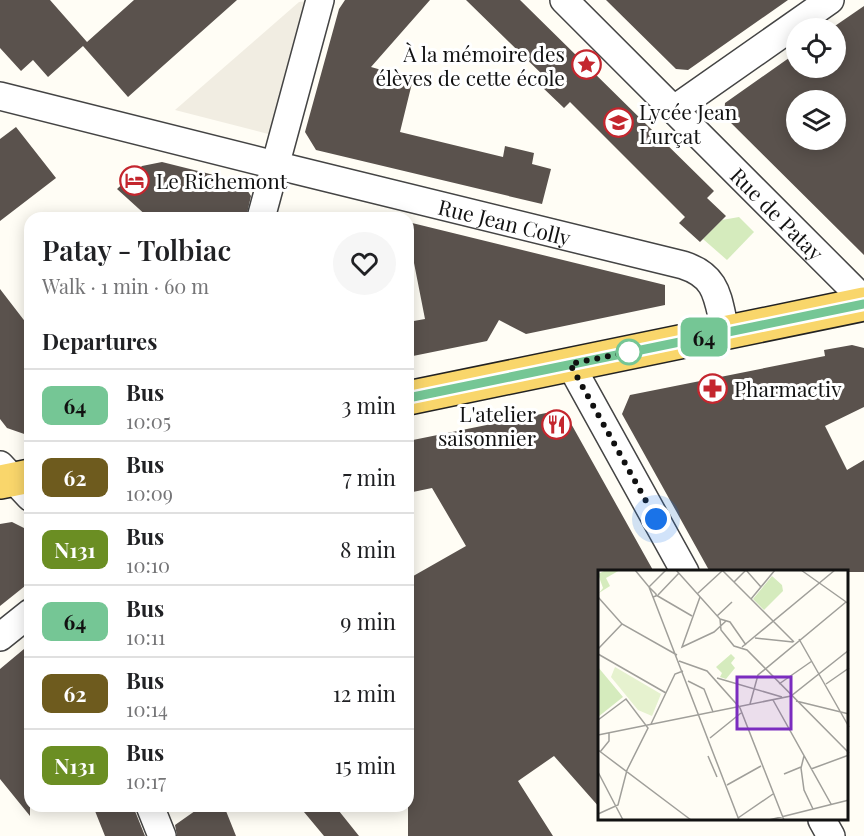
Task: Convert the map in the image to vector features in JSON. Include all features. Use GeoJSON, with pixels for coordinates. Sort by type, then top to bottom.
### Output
{"type":"FeatureCollection","features":[{"type":"Feature","properties":{"kind":"main road"},"geometry":{"type":"LineString","coordinates":[[414,397],[726,333],[864,302]]}},
{"type":"Feature","properties":{"kind":"street"},"geometry":{"type":"LineString","coordinates":[[263,212],[320,0]]}},
{"type":"Feature","properties":{"kind":"street","name":"Rue de Patay"},"geometry":{"type":"LineString","coordinates":[[564,0],[864,302]]}},
{"type":"Feature","properties":{"kind":"street"},"geometry":{"type":"LineString","coordinates":[[673,110],[830,0]]}},
{"type":"Feature","properties":{"kind":"street","name":"Rue Jean Colly"},"geometry":{"type":"LineString","coordinates":[[0,96],[694,269],[703,273],[713,286],[726,333]]}},
{"type":"Feature","properties":{"kind":"street"},"geometry":{"type":"LineString","coordinates":[[570,364],[684,570]]}},
{"type":"Feature","properties":{"kind":"street"},"geometry":{"type":"LineString","coordinates":[[0,637],[24,618]]}},
{"type":"Feature","properties":{"kind":"street"},"geometry":{"type":"LineString","coordinates":[[152,812],[162,836]]}},
{"type":"Feature","properties":{"kind":"street"},"geometry":{"type":"LineString","coordinates":[[823,821],[831,836]]}},
{"type":"Feature","properties":{"kind":"green space"},"geometry":{"type":"Polygon","coordinates":[[[739,217],[754,232],[727,260],[703,239],[722,220],[739,217]]]}},
{"type":"Feature","properties":{"kind":"shaded area"},"geometry":{"type":"Polygon","coordinates":[[[306,1],[276,136],[175,110],[299,2],[306,1]]]}},
{"type":"Feature","properties":{"kind":"building"},"geometry":{"type":"Polygon","coordinates":[[[0,0],[50,0],[87,42],[134,0],[237,0],[128,97],[83,46],[48,77],[33,60],[21,71],[0,48],[0,0]]]}},
{"type":"Feature","properties":{"kind":"building"},"geometry":{"type":"Polygon","coordinates":[[[345,0],[430,0],[371,67],[413,79],[400,132],[503,157],[505,146],[534,153],[532,164],[551,169],[542,204],[316,150],[305,132],[339,9],[345,0]]]}},
{"type":"Feature","properties":{"kind":"building","name":"Lycée Jean Lurçat"},"geometry":{"type":"Polygon","coordinates":[[[466,0],[520,0],[714,191],[707,198],[726,216],[700,242],[679,223],[685,217],[570,102],[564,108],[541,86],[547,79],[466,0]]]}},
{"type":"Feature","properties":{"kind":"building"},"geometry":{"type":"Polygon","coordinates":[[[606,0],[788,0],[688,70],[676,69],[606,0]]]}},
{"type":"Feature","properties":{"kind":"building"},"geometry":{"type":"Polygon","coordinates":[[[864,6],[864,255],[724,116],[725,103],[786,60],[786,78],[846,78],[846,18],[864,6]]]}},
{"type":"Feature","properties":{"kind":"building"},"geometry":{"type":"Polygon","coordinates":[[[16,127],[56,178],[0,221],[0,139],[16,127]]]}},
{"type":"Feature","properties":{"kind":"building"},"geometry":{"type":"Polygon","coordinates":[[[162,162],[242,182],[251,196],[247,212],[142,212],[117,189],[142,166],[162,162]]]}},
{"type":"Feature","properties":{"kind":"building"},"geometry":{"type":"Polygon","coordinates":[[[414,223],[665,285],[665,305],[526,334],[499,320],[487,341],[414,356],[414,321],[425,319],[414,263],[414,223]]]}},
{"type":"Feature","properties":{"kind":"building"},"geometry":{"type":"Polygon","coordinates":[[[0,289],[24,320],[24,434],[7,428],[0,419],[0,289]]]}},
{"type":"Feature","properties":{"kind":"building"},"geometry":{"type":"Polygon","coordinates":[[[852,345],[864,348],[864,407],[825,426],[847,470],[864,460],[864,572],[849,572],[849,570],[709,570],[622,414],[630,395],[825,356],[824,350],[852,345]]]}},
{"type":"Feature","properties":{"kind":"building"},"geometry":{"type":"Polygon","coordinates":[[[551,412],[569,420],[653,570],[598,570],[598,806],[554,756],[518,781],[553,836],[408,836],[408,812],[414,812],[414,576],[466,546],[432,488],[414,492],[414,440],[551,412]]]}},
{"type":"Feature","properties":{"kind":"building"},"geometry":{"type":"Polygon","coordinates":[[[12,522],[24,528],[24,587],[0,606],[0,524],[12,522]]]}},
{"type":"Feature","properties":{"kind":"building"},"geometry":{"type":"Polygon","coordinates":[[[24,649],[24,809],[0,779],[0,669],[24,649]]]}},
{"type":"Feature","properties":{"kind":"building"},"geometry":{"type":"Polygon","coordinates":[[[95,812],[135,812],[145,836],[105,836],[95,812]]]}},
{"type":"Feature","properties":{"kind":"building"},"geometry":{"type":"Polygon","coordinates":[[[193,812],[226,812],[236,836],[177,836],[175,825],[193,812]]]}},
{"type":"Feature","properties":{"kind":"building"},"geometry":{"type":"Polygon","coordinates":[[[304,812],[340,812],[359,836],[324,836],[304,812]]]}},
{"type":"Feature","properties":{"kind":"bus line","name":"64"},"geometry":{"type":"LineString","coordinates":[[414,397],[864,304]]}},
{"type":"Feature","properties":{"kind":"place","name":"À la mémoire des élèves de cette école"},"geometry":{"type":"Point","coordinates":[586,65]}},
{"type":"Feature","properties":{"kind":"place","name":"Lycée Jean Lurçat"},"geometry":{"type":"Point","coordinates":[618,123]}},
{"type":"Feature","properties":{"kind":"place","name":"Le Richemont"},"geometry":{"type":"Point","coordinates":[135,180]}},
{"type":"Feature","properties":{"kind":"place","name":"Pharmactiv"},"geometry":{"type":"Point","coordinates":[713,388]}},
{"type":"Feature","properties":{"kind":"place","name":"L'atelier saisonnier"},"geometry":{"type":"Point","coordinates":[557,425]}},
{"type":"Feature","properties":{"kind":"route"},"geometry":{"type":"LineString","coordinates":[[629,352],[570,364],[656,519]]}}]}
